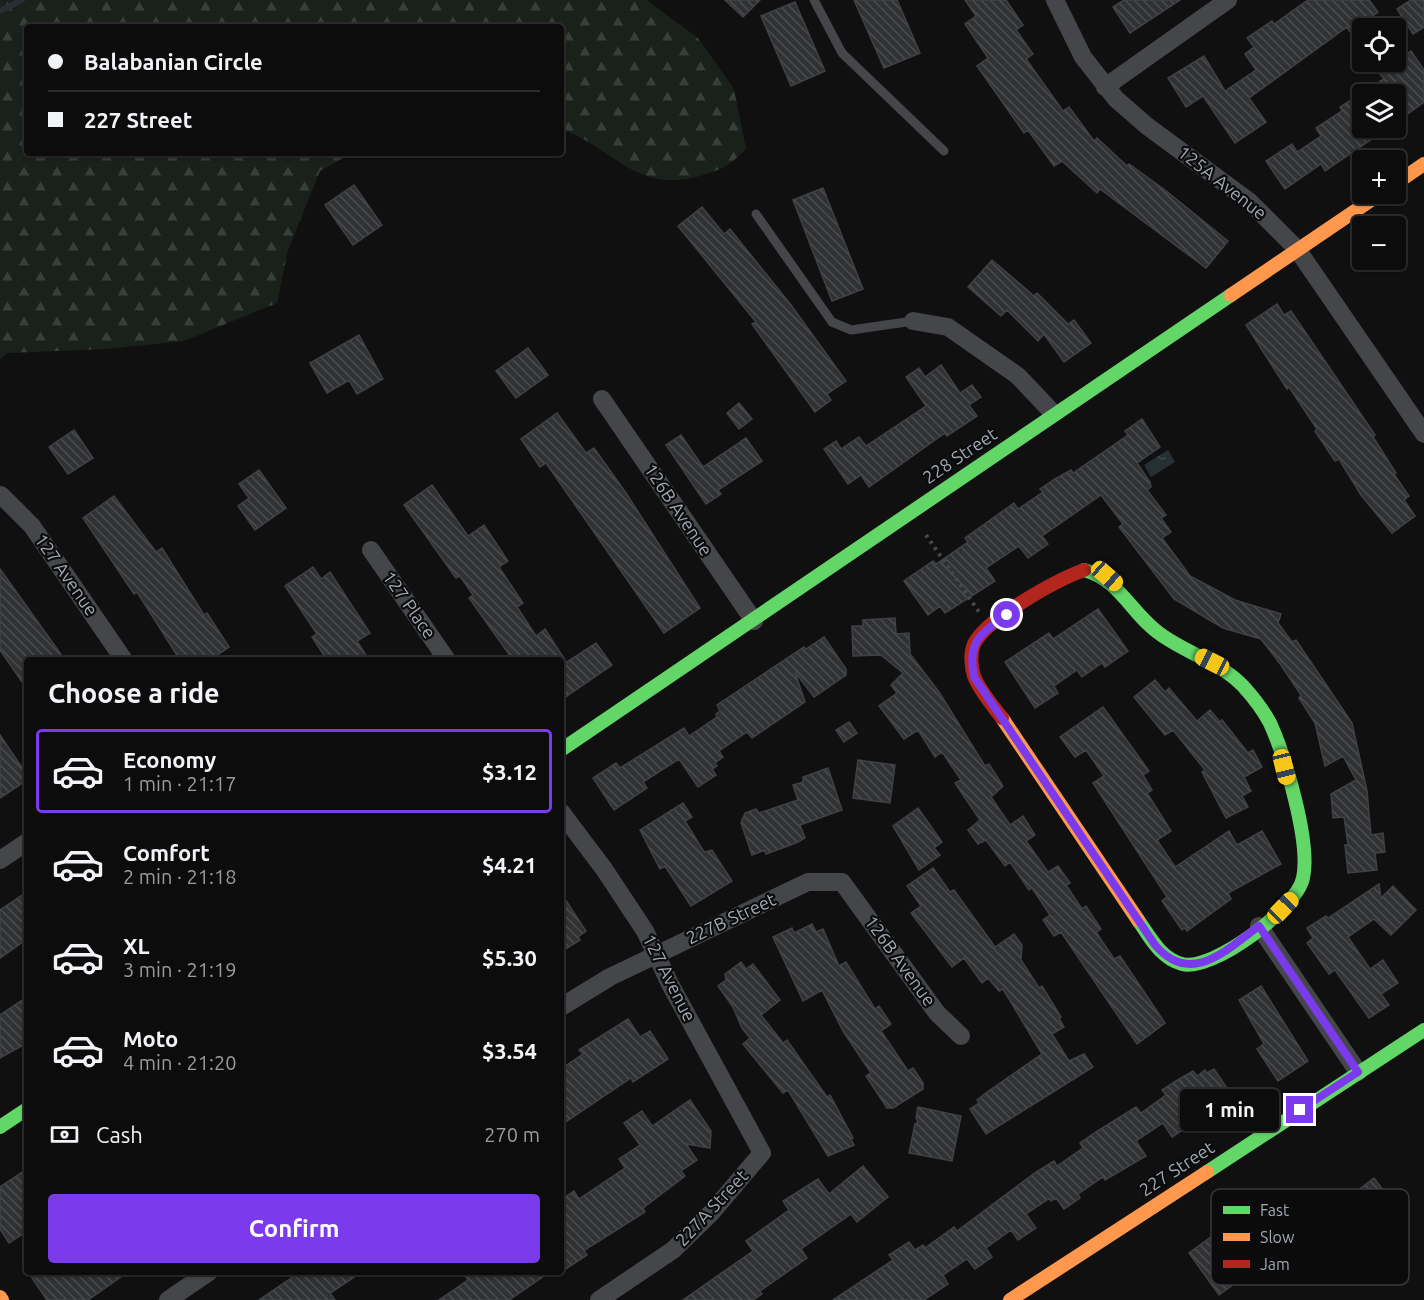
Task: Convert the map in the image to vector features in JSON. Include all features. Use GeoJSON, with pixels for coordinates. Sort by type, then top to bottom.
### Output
{"type":"FeatureCollection","features":[{"type":"Feature","properties":{"kind":"street","name":"125A Avenue"},"geometry":{"type":"LineString","coordinates":[[1055,0],[1074,43],[1105,87],[1130,112],[1250,202],[1297,249],[1424,434]]}},
{"type":"Feature","properties":{"kind":"street"},"geometry":{"type":"LineString","coordinates":[[1105,87],[1228,0]]}},
{"type":"Feature","properties":{"kind":"street"},"geometry":{"type":"LineString","coordinates":[[1406,177],[1424,165]]}},
{"type":"Feature","properties":{"kind":"street","name":"228 Street"},"geometry":{"type":"LineString","coordinates":[[564,748],[754,621],[1053,413],[1365,204]]}},
{"type":"Feature","properties":{"kind":"street"},"geometry":{"type":"LineString","coordinates":[[913,321],[948,327],[1018,376],[1053,413]]}},
{"type":"Feature","properties":{"kind":"street","name":"126B Avenue"},"geometry":{"type":"LineString","coordinates":[[602,399],[754,621]]}},
{"type":"Feature","properties":{"kind":"street","name":"127 Avenue"},"geometry":{"type":"LineString","coordinates":[[1,495],[32,526],[122,657]]}},
{"type":"Feature","properties":{"kind":"street","name":"127 Place"},"geometry":{"type":"LineString","coordinates":[[371,550],[445,657]]}},
{"type":"Feature","properties":{"kind":"street"},"geometry":{"type":"LineString","coordinates":[[1084,570],[1095,571],[1116,585],[1154,631],[1212,662],[1238,681],[1262,709],[1279,745],[1300,833],[1305,868],[1303,880],[1292,899],[1259,926],[1207,962],[1190,965],[1180,963],[1161,953],[980,689],[974,677],[971,656],[977,639],[990,627],[1058,580],[1084,570]]}},
{"type":"Feature","properties":{"kind":"street","name":"127 Avenue"},"geometry":{"type":"LineString","coordinates":[[564,816],[604,869],[645,931],[762,1153]]}},
{"type":"Feature","properties":{"kind":"street"},"geometry":{"type":"LineString","coordinates":[[0,860],[24,844]]}},
{"type":"Feature","properties":{"kind":"street","name":"227B Street"},"geometry":{"type":"LineString","coordinates":[[564,1005],[610,977],[808,882],[842,882]]}},
{"type":"Feature","properties":{"kind":"street","name":"126B Avenue"},"geometry":{"type":"LineString","coordinates":[[842,882],[937,1013],[962,1036]]}},
{"type":"Feature","properties":{"kind":"street"},"geometry":{"type":"LineString","coordinates":[[1259,926],[1358,1072]]}},
{"type":"Feature","properties":{"kind":"street","name":"227 Street"},"geometry":{"type":"LineString","coordinates":[[1010,1300],[1424,1030]]}},
{"type":"Feature","properties":{"kind":"street"},"geometry":{"type":"LineString","coordinates":[[0,1127],[24,1111]]}},
{"type":"Feature","properties":{"kind":"street","name":"227A Street"},"geometry":{"type":"LineString","coordinates":[[599,1300],[673,1250],[712,1212],[762,1153]]}},
{"type":"Feature","properties":{"kind":"street"},"geometry":{"type":"LineString","coordinates":[[168,1300],[205,1275]]}},
{"type":"Feature","properties":{"kind":"lane"},"geometry":{"type":"LineString","coordinates":[[814,0],[842,53],[944,151]]}},
{"type":"Feature","properties":{"kind":"lane"},"geometry":{"type":"LineString","coordinates":[[756,214],[832,322],[840,328],[850,330],[913,321]]}},
{"type":"Feature","properties":{"kind":"path"},"geometry":{"type":"LineString","coordinates":[[926,535],[990,627]]}},
{"type":"Feature","properties":{"kind":"green space"},"geometry":{"type":"Polygon","coordinates":[[[0,0],[646,0],[698,38],[734,89],[746,149],[725,166],[708,174],[678,180],[658,179],[626,166],[580,137],[564,130],[564,24],[24,24],[24,156],[347,156],[320,171],[288,250],[277,303],[184,341],[106,349],[7,353],[0,360],[0,0]]]}},
{"type":"Feature","properties":{"kind":"water"},"geometry":{"type":"Polygon","coordinates":[[[1168,450],[1175,462],[1151,477],[1144,465],[1168,450]]]}},
{"type":"Feature","properties":{"kind":"building"},"geometry":{"type":"Polygon","coordinates":[[[725,0],[760,0],[743,17],[725,0]]]}},
{"type":"Feature","properties":{"kind":"building"},"geometry":{"type":"Polygon","coordinates":[[[854,0],[897,0],[920,53],[884,68],[854,0]]]}},
{"type":"Feature","properties":{"kind":"building"},"geometry":{"type":"Polygon","coordinates":[[[965,0],[1006,0],[1023,25],[1016,30],[1033,54],[1026,59],[1063,111],[1069,107],[1094,141],[1097,138],[1127,166],[1129,164],[1165,190],[1228,241],[1206,268],[1100,189],[1097,193],[1062,161],[1054,166],[1028,130],[1024,133],[977,66],[988,58],[965,24],[976,16],[965,0]]]}},
{"type":"Feature","properties":{"kind":"building"},"geometry":{"type":"Polygon","coordinates":[[[1124,0],[1180,0],[1130,33],[1113,7],[1124,0]]]}},
{"type":"Feature","properties":{"kind":"building"},"geometry":{"type":"Polygon","coordinates":[[[1308,0],[1369,0],[1378,12],[1370,18],[1352,18],[1352,31],[1350,32],[1347,27],[1249,98],[1266,122],[1235,143],[1203,96],[1186,107],[1168,78],[1204,56],[1225,91],[1256,70],[1245,54],[1254,47],[1247,38],[1272,21],[1274,24],[1308,0]]]}},
{"type":"Feature","properties":{"kind":"building"},"geometry":{"type":"Polygon","coordinates":[[[1411,0],[1424,0],[1424,27],[1413,34],[1406,23],[1406,18],[1403,18],[1397,9],[1411,0]]]}},
{"type":"Feature","properties":{"kind":"building"},"geometry":{"type":"Polygon","coordinates":[[[795,2],[825,71],[791,86],[761,16],[795,2]]]}},
{"type":"Feature","properties":{"kind":"building"},"geometry":{"type":"Polygon","coordinates":[[[1411,51],[1424,70],[1424,102],[1406,115],[1406,84],[1376,84],[1384,79],[1380,74],[1383,72],[1406,72],[1406,55],[1411,51]]]}},
{"type":"Feature","properties":{"kind":"building"},"geometry":{"type":"Polygon","coordinates":[[[1352,99],[1352,138],[1373,138],[1356,150],[1352,150],[1352,153],[1325,171],[1321,164],[1285,189],[1266,161],[1292,144],[1297,152],[1321,136],[1316,128],[1342,111],[1340,107],[1352,99]]]}},
{"type":"Feature","properties":{"kind":"building"},"geometry":{"type":"Polygon","coordinates":[[[354,185],[382,225],[353,245],[325,205],[354,185]]]}},
{"type":"Feature","properties":{"kind":"building"},"geometry":{"type":"Polygon","coordinates":[[[823,188],[863,289],[832,301],[793,200],[823,188]]]}},
{"type":"Feature","properties":{"kind":"building"},"geometry":{"type":"Polygon","coordinates":[[[702,207],[724,234],[730,229],[791,305],[846,381],[827,394],[831,400],[815,412],[752,324],[756,322],[678,226],[702,207]]]}},
{"type":"Feature","properties":{"kind":"building"},"geometry":{"type":"Polygon","coordinates":[[[992,260],[1034,296],[1037,293],[1068,324],[1074,320],[1091,343],[1064,362],[1044,334],[1038,341],[1007,310],[1001,316],[968,287],[992,260]]]}},
{"type":"Feature","properties":{"kind":"building"},"geometry":{"type":"Polygon","coordinates":[[[1277,304],[1284,315],[1291,311],[1375,435],[1373,437],[1409,496],[1404,500],[1415,516],[1392,533],[1361,495],[1339,459],[1335,461],[1315,431],[1317,429],[1289,387],[1287,389],[1246,325],[1277,304]]]}},
{"type":"Feature","properties":{"kind":"building"},"geometry":{"type":"Polygon","coordinates":[[[359,335],[383,379],[357,394],[349,380],[327,393],[310,363],[359,335]]]}},
{"type":"Feature","properties":{"kind":"building"},"geometry":{"type":"Polygon","coordinates":[[[528,348],[548,375],[516,398],[496,371],[528,348]]]}},
{"type":"Feature","properties":{"kind":"building"},"geometry":{"type":"Polygon","coordinates":[[[941,365],[960,393],[972,385],[981,397],[969,405],[977,416],[947,436],[945,433],[869,487],[861,475],[848,484],[824,449],[836,441],[841,449],[859,437],[866,446],[926,406],[906,377],[919,368],[925,377],[941,365]]]}},
{"type":"Feature","properties":{"kind":"building"},"geometry":{"type":"Polygon","coordinates":[[[739,403],[752,419],[739,429],[727,413],[739,403]]]}},
{"type":"Feature","properties":{"kind":"building"},"geometry":{"type":"Polygon","coordinates":[[[557,413],[586,453],[594,448],[626,493],[700,608],[664,633],[546,463],[540,467],[521,439],[557,413]]]}},
{"type":"Feature","properties":{"kind":"building"},"geometry":{"type":"Polygon","coordinates":[[[1142,419],[1160,447],[1137,463],[1150,482],[1151,487],[1147,490],[1166,515],[1161,518],[1171,532],[1162,538],[1190,576],[1235,600],[1281,614],[1278,623],[1292,642],[1296,640],[1352,723],[1367,791],[1371,835],[1383,833],[1385,852],[1375,853],[1377,870],[1348,873],[1345,845],[1348,845],[1344,817],[1333,818],[1331,794],[1356,780],[1343,756],[1325,766],[1315,723],[1299,698],[1301,695],[1281,665],[1261,639],[1223,628],[1174,599],[1119,527],[1123,524],[1101,495],[1042,536],[1048,544],[1028,558],[1019,546],[986,568],[995,581],[945,613],[940,606],[928,615],[904,581],[933,561],[936,564],[968,542],[965,538],[1014,503],[1018,509],[1043,492],[1040,489],[1055,479],[1071,470],[1073,473],[1128,435],[1125,431],[1142,419]]]}},
{"type":"Feature","properties":{"kind":"building"},"geometry":{"type":"Polygon","coordinates":[[[74,430],[93,458],[68,474],[49,447],[74,430]]]}},
{"type":"Feature","properties":{"kind":"building"},"geometry":{"type":"Polygon","coordinates":[[[681,435],[703,467],[746,438],[762,461],[718,490],[721,494],[706,504],[666,445],[681,435]]]}},
{"type":"Feature","properties":{"kind":"building"},"geometry":{"type":"Polygon","coordinates":[[[259,470],[286,508],[255,530],[238,506],[249,498],[239,484],[259,470]]]}},
{"type":"Feature","properties":{"kind":"building"},"geometry":{"type":"Polygon","coordinates":[[[432,485],[468,536],[484,525],[508,561],[499,567],[523,603],[517,607],[536,636],[545,629],[563,657],[511,657],[469,598],[473,595],[460,576],[456,578],[404,505],[432,485]]]}},
{"type":"Feature","properties":{"kind":"building"},"geometry":{"type":"Polygon","coordinates":[[[114,496],[156,552],[162,548],[204,615],[207,613],[229,647],[214,657],[178,657],[137,592],[134,594],[83,518],[114,496]]]}},
{"type":"Feature","properties":{"kind":"building"},"geometry":{"type":"Polygon","coordinates":[[[313,567],[321,579],[330,572],[370,633],[357,641],[367,657],[325,657],[312,637],[317,634],[285,586],[313,567]]]}},
{"type":"Feature","properties":{"kind":"building"},"geometry":{"type":"Polygon","coordinates":[[[0,569],[63,657],[24,657],[24,685],[0,650],[0,569]]]}},
{"type":"Feature","properties":{"kind":"building"},"geometry":{"type":"Polygon","coordinates":[[[1098,609],[1128,651],[1105,667],[1102,663],[1082,677],[1077,670],[1054,686],[1058,693],[1035,708],[1005,662],[1049,633],[1053,639],[1098,609]]]}},
{"type":"Feature","properties":{"kind":"building"},"geometry":{"type":"Polygon","coordinates":[[[895,618],[896,634],[909,633],[910,654],[939,692],[985,766],[989,764],[1003,786],[991,797],[1010,825],[1023,816],[1035,835],[1026,841],[1048,872],[1058,866],[1070,883],[1066,885],[1082,909],[1086,906],[1101,929],[1096,932],[1114,959],[1120,956],[1165,1023],[1137,1044],[1061,932],[1054,936],[1043,920],[1050,915],[1032,888],[1029,890],[1010,862],[1005,866],[986,840],[978,844],[968,830],[980,820],[955,783],[961,780],[942,752],[935,757],[918,730],[904,739],[879,706],[897,693],[891,685],[903,673],[881,655],[853,656],[852,626],[863,626],[863,620],[895,618]]]}},
{"type":"Feature","properties":{"kind":"building"},"geometry":{"type":"Polygon","coordinates":[[[824,637],[846,669],[846,675],[814,697],[795,672],[805,702],[752,738],[747,732],[719,751],[723,757],[715,763],[717,766],[712,769],[716,775],[698,787],[679,759],[643,782],[647,788],[614,810],[593,778],[616,763],[620,768],[684,728],[689,736],[717,717],[716,714],[720,711],[717,705],[804,647],[806,649],[824,637]]]}},
{"type":"Feature","properties":{"kind":"building"},"geometry":{"type":"Polygon","coordinates":[[[596,643],[612,665],[564,698],[564,664],[596,643]]]}},
{"type":"Feature","properties":{"kind":"building"},"geometry":{"type":"Polygon","coordinates":[[[1155,680],[1165,692],[1169,688],[1197,721],[1210,710],[1220,722],[1222,720],[1248,753],[1253,750],[1262,767],[1244,777],[1251,791],[1242,796],[1248,807],[1226,818],[1202,772],[1205,770],[1173,730],[1165,735],[1134,697],[1155,680]]]}},
{"type":"Feature","properties":{"kind":"building"},"geometry":{"type":"Polygon","coordinates":[[[1103,707],[1149,771],[1143,775],[1152,790],[1147,793],[1171,831],[1157,840],[1175,867],[1229,831],[1237,845],[1262,831],[1281,864],[1228,893],[1231,899],[1187,931],[1185,928],[1182,930],[1162,901],[1167,897],[1093,783],[1104,776],[1086,750],[1075,757],[1060,737],[1103,707]]]}},
{"type":"Feature","properties":{"kind":"building"},"geometry":{"type":"Polygon","coordinates":[[[849,722],[857,733],[844,742],[836,730],[849,722]]]}},
{"type":"Feature","properties":{"kind":"building"},"geometry":{"type":"Polygon","coordinates":[[[0,735],[24,771],[24,782],[0,798],[0,735]]]}},
{"type":"Feature","properties":{"kind":"building"},"geometry":{"type":"Polygon","coordinates":[[[858,760],[895,765],[890,803],[853,798],[858,760]]]}},
{"type":"Feature","properties":{"kind":"building"},"geometry":{"type":"Polygon","coordinates":[[[828,768],[842,810],[800,825],[805,838],[796,843],[766,854],[765,850],[752,855],[741,823],[745,813],[756,809],[759,813],[798,800],[793,785],[803,782],[803,777],[828,768]]]}},
{"type":"Feature","properties":{"kind":"building"},"geometry":{"type":"Polygon","coordinates":[[[683,803],[692,817],[685,821],[704,852],[712,850],[732,881],[691,906],[665,866],[660,869],[640,830],[683,803]]]}},
{"type":"Feature","properties":{"kind":"building"},"geometry":{"type":"Polygon","coordinates":[[[918,808],[942,842],[934,848],[940,855],[919,870],[893,826],[918,808]]]}},
{"type":"Feature","properties":{"kind":"building"},"geometry":{"type":"Polygon","coordinates":[[[933,868],[950,892],[954,890],[995,947],[1014,934],[1022,945],[1021,960],[1039,988],[1042,986],[1061,1017],[1059,1018],[1064,1027],[1052,1034],[1069,1061],[1084,1054],[1093,1067],[986,1134],[970,1109],[979,1103],[977,1100],[987,1092],[1042,1054],[1003,989],[999,991],[988,978],[982,983],[964,958],[952,967],[911,913],[921,906],[907,886],[933,868]]]}},
{"type":"Feature","properties":{"kind":"building"},"geometry":{"type":"Polygon","coordinates":[[[1379,884],[1381,898],[1393,886],[1416,910],[1391,935],[1374,919],[1348,937],[1370,969],[1383,960],[1398,983],[1381,994],[1389,1005],[1369,1018],[1335,970],[1329,974],[1307,943],[1313,938],[1307,928],[1326,916],[1328,918],[1379,884]]]}},
{"type":"Feature","properties":{"kind":"building"},"geometry":{"type":"Polygon","coordinates":[[[24,894],[24,941],[0,958],[0,910],[24,894]]]}},
{"type":"Feature","properties":{"kind":"building"},"geometry":{"type":"Polygon","coordinates":[[[564,898],[586,931],[578,937],[580,940],[564,950],[564,898]]]}},
{"type":"Feature","properties":{"kind":"building"},"geometry":{"type":"Polygon","coordinates":[[[812,924],[816,932],[823,929],[839,966],[846,962],[875,1009],[879,1006],[891,1024],[881,1031],[908,1071],[913,1068],[923,1083],[923,1089],[893,1108],[887,1108],[866,1076],[871,1073],[843,1031],[822,990],[803,1001],[773,937],[792,928],[794,933],[812,924]]]}},
{"type":"Feature","properties":{"kind":"building"},"geometry":{"type":"Polygon","coordinates":[[[741,962],[746,969],[753,964],[780,1000],[761,1015],[783,1043],[787,1040],[827,1097],[830,1095],[853,1138],[851,1139],[854,1145],[828,1156],[788,1090],[783,1093],[743,1044],[750,1038],[718,986],[726,980],[725,974],[741,962]]]}},
{"type":"Feature","properties":{"kind":"building"},"geometry":{"type":"Polygon","coordinates":[[[1261,986],[1308,1061],[1278,1081],[1257,1049],[1264,1044],[1239,1000],[1261,986]]]}},
{"type":"Feature","properties":{"kind":"building"},"geometry":{"type":"Polygon","coordinates":[[[24,999],[24,1045],[0,1058],[0,1015],[24,999]]]}},
{"type":"Feature","properties":{"kind":"building"},"geometry":{"type":"Polygon","coordinates":[[[628,1019],[640,1037],[650,1031],[668,1059],[633,1082],[631,1078],[564,1123],[564,1067],[583,1054],[579,1050],[628,1019]]]}},
{"type":"Feature","properties":{"kind":"building"},"geometry":{"type":"Polygon","coordinates":[[[1214,1069],[1233,1097],[1172,1137],[1163,1123],[1136,1141],[1146,1156],[1105,1180],[1103,1177],[1078,1194],[1080,1198],[1064,1209],[1056,1198],[1051,1201],[1050,1198],[1026,1214],[1036,1228],[1018,1240],[1011,1230],[986,1248],[992,1257],[975,1269],[967,1259],[943,1275],[948,1284],[924,1300],[833,1300],[893,1260],[889,1255],[909,1242],[915,1250],[923,1245],[925,1248],[954,1227],[957,1231],[1036,1172],[1054,1161],[1057,1166],[1083,1148],[1080,1143],[1096,1132],[1136,1107],[1141,1113],[1166,1095],[1162,1090],[1176,1081],[1193,1071],[1197,1076],[1205,1070],[1207,1073],[1214,1069]]]}},
{"type":"Feature","properties":{"kind":"building"},"geometry":{"type":"Polygon","coordinates":[[[690,1100],[711,1131],[710,1148],[686,1144],[697,1160],[681,1171],[685,1176],[643,1208],[645,1212],[584,1251],[587,1255],[564,1270],[564,1198],[574,1191],[579,1199],[625,1168],[619,1159],[640,1145],[624,1123],[642,1111],[652,1126],[690,1100]]]}},
{"type":"Feature","properties":{"kind":"building"},"geometry":{"type":"Polygon","coordinates":[[[918,1107],[961,1116],[952,1161],[909,1153],[915,1124],[918,1122],[916,1118],[918,1107]]]}},
{"type":"Feature","properties":{"kind":"building"},"geometry":{"type":"Polygon","coordinates":[[[863,1166],[888,1197],[857,1222],[851,1214],[801,1249],[807,1258],[760,1291],[762,1294],[753,1300],[683,1300],[753,1251],[746,1241],[789,1210],[783,1201],[818,1179],[829,1194],[863,1166]]]}},
{"type":"Feature","properties":{"kind":"building"},"geometry":{"type":"Polygon","coordinates":[[[24,1171],[24,1233],[9,1243],[0,1229],[0,1187],[24,1171]]]}},
{"type":"Feature","properties":{"kind":"building"},"geometry":{"type":"Polygon","coordinates":[[[1374,1178],[1382,1189],[1360,1189],[1374,1178]]]}},
{"type":"Feature","properties":{"kind":"building"},"geometry":{"type":"Polygon","coordinates":[[[1211,1237],[1211,1284],[1189,1253],[1211,1237]]]}},
{"type":"Feature","properties":{"kind":"building"},"geometry":{"type":"Polygon","coordinates":[[[30,1275],[124,1275],[88,1300],[47,1300],[30,1275]]]}},
{"type":"Feature","properties":{"kind":"building"},"geometry":{"type":"Polygon","coordinates":[[[296,1275],[357,1275],[330,1293],[335,1300],[259,1300],[296,1275]]]}},
{"type":"Feature","properties":{"kind":"building"},"geometry":{"type":"Polygon","coordinates":[[[464,1275],[546,1275],[509,1300],[439,1300],[468,1280],[464,1275]]]}},
{"type":"Feature","properties":{"kind":"building"},"geometry":{"type":"Polygon","coordinates":[[[1212,1285],[1233,1285],[1219,1295],[1212,1285]]]}},
{"type":"Feature","properties":{"kind":"waterway"},"geometry":{"type":"LineString","coordinates":[[0,11],[22,0]]}},
{"type":"Feature","properties":{"kind":"traffic: fast"},"geometry":{"type":"LineString","coordinates":[[564,748],[1231,295]]}},
{"type":"Feature","properties":{"kind":"traffic: fast"},"geometry":{"type":"LineString","coordinates":[[1084,570],[1108,582],[1152,628],[1225,671],[1243,686],[1270,723],[1283,756],[1300,822],[1304,863],[1303,878],[1297,891],[1270,921],[1232,948],[1196,964],[1182,964],[1162,952],[1138,920]]}},
{"type":"Feature","properties":{"kind":"traffic: fast"},"geometry":{"type":"LineString","coordinates":[[1207,1172],[1424,1030]]}},
{"type":"Feature","properties":{"kind":"traffic: fast"},"geometry":{"type":"LineString","coordinates":[[0,1127],[24,1111]]}},
{"type":"Feature","properties":{"kind":"traffic: slow"},"geometry":{"type":"LineString","coordinates":[[1406,176],[1424,164]]}},
{"type":"Feature","properties":{"kind":"traffic: slow"},"geometry":{"type":"LineString","coordinates":[[1231,295],[1365,204]]}},
{"type":"Feature","properties":{"kind":"traffic: slow"},"geometry":{"type":"LineString","coordinates":[[1002,718],[1138,920]]}},
{"type":"Feature","properties":{"kind":"traffic: slow"},"geometry":{"type":"LineString","coordinates":[[1010,1300],[1207,1172]]}},
{"type":"Feature","properties":{"kind":"traffic: jam"},"geometry":{"type":"LineString","coordinates":[[1002,718],[974,676],[971,660],[974,644],[981,634],[1007,612],[1057,582],[1084,570]]}},
{"type":"Feature","properties":{"kind":"route"},"geometry":{"type":"LineString","coordinates":[[1007,615],[977,639],[971,656],[974,677],[1161,953],[1169,959],[1190,965],[1207,962],[1259,926],[1358,1072],[1300,1110]]}}]}
